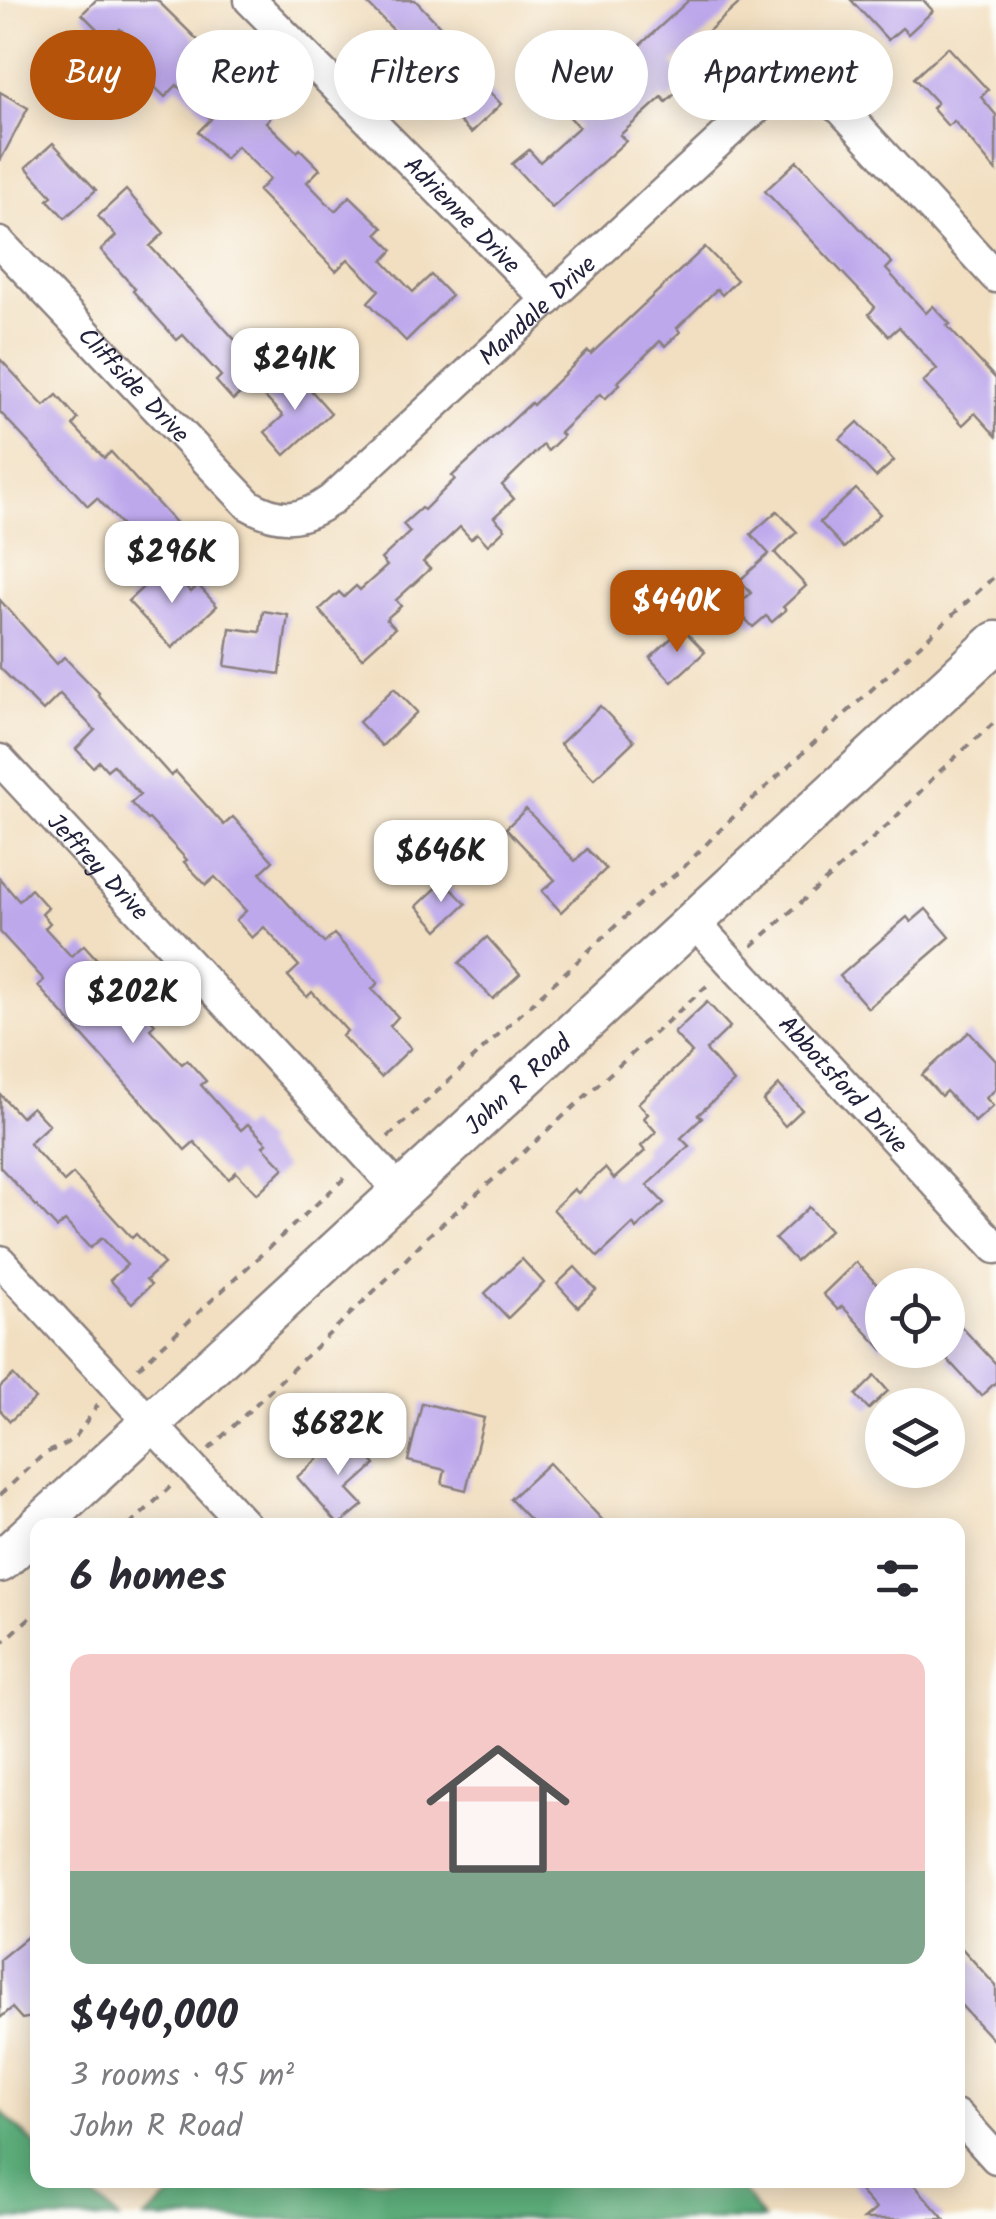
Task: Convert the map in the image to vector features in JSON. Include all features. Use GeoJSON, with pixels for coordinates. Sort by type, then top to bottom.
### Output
{"type":"FeatureCollection","features":[{"type":"Feature","properties":{"kind":"main road","name":"John R Road"},"geometry":{"type":"LineString","coordinates":[[48,1518],[996,642]]}},
{"type":"Feature","properties":{"kind":"main road","name":"John R Road"},"geometry":{"type":"LineString","coordinates":[[0,1562],[30,1534]]}},
{"type":"Feature","properties":{"kind":"street","name":"Adrienne Drive"},"geometry":{"type":"LineString","coordinates":[[250,0],[548,300]]}},
{"type":"Feature","properties":{"kind":"street","name":"Mandale Drive"},"geometry":{"type":"LineString","coordinates":[[275,517],[316,511],[331,500],[742,120],[773,96],[793,91],[814,94],[841,109],[996,277]]}},
{"type":"Feature","properties":{"kind":"street","name":"Cliffside Drive"},"geometry":{"type":"LineString","coordinates":[[0,243],[232,489],[249,505],[275,517]]}},
{"type":"Feature","properties":{"kind":"street","name":"Jeffrey Drive"},"geometry":{"type":"LineString","coordinates":[[0,760],[401,1192]]}},
{"type":"Feature","properties":{"kind":"street","name":"Abbotsford Drive"},"geometry":{"type":"LineString","coordinates":[[693,921],[996,1248]]}},
{"type":"Feature","properties":{"kind":"street"},"geometry":{"type":"LineString","coordinates":[[0,1261],[238,1518]]}},
{"type":"Feature","properties":{"kind":"street"},"geometry":{"type":"LineString","coordinates":[[965,2124],[996,2158]]}},
{"type":"Feature","properties":{"kind":"path"},"geometry":{"type":"LineString","coordinates":[[384,1141],[996,575]]}},
{"type":"Feature","properties":{"kind":"path"},"geometry":{"type":"LineString","coordinates":[[758,940],[891,822],[996,721]]}},
{"type":"Feature","properties":{"kind":"path"},"geometry":{"type":"LineString","coordinates":[[219,1440],[428,1236],[706,986]]}},
{"type":"Feature","properties":{"kind":"path"},"geometry":{"type":"LineString","coordinates":[[133,1372],[348,1174]]}},
{"type":"Feature","properties":{"kind":"path"},"geometry":{"type":"LineString","coordinates":[[0,1495],[44,1454],[76,1436],[100,1403]]}},
{"type":"Feature","properties":{"kind":"path"},"geometry":{"type":"LineString","coordinates":[[137,1518],[178,1479]]}},
{"type":"Feature","properties":{"kind":"path"},"geometry":{"type":"LineString","coordinates":[[0,1645],[30,1617]]}},
{"type":"Feature","properties":{"kind":"green space"},"geometry":{"type":"Polygon","coordinates":[[[0,2111],[30,2139],[30,2188],[85,2188],[119,2219],[0,2219],[0,2111]]]}},
{"type":"Feature","properties":{"kind":"green space"},"geometry":{"type":"Polygon","coordinates":[[[181,2188],[741,2188],[763,2219],[145,2219],[181,2188]]]}},
{"type":"Feature","properties":{"kind":"building"},"geometry":{"type":"Polygon","coordinates":[[[96,0],[157,0],[188,30],[176,30],[176,86],[165,97],[156,88],[156,30],[98,30],[82,14],[96,0]]]}},
{"type":"Feature","properties":{"kind":"building"},"geometry":{"type":"Polygon","coordinates":[[[364,0],[415,0],[444,30],[393,30],[364,0]]]}},
{"type":"Feature","properties":{"kind":"building"},"geometry":{"type":"Polygon","coordinates":[[[689,0],[743,0],[710,30],[668,30],[668,100],[662,97],[648,110],[648,38],[689,0]]]}},
{"type":"Feature","properties":{"kind":"building"},"geometry":{"type":"Polygon","coordinates":[[[851,0],[923,0],[933,11],[908,34],[902,28],[893,36],[893,30],[879,30],[851,0]]]}},
{"type":"Feature","properties":{"kind":"building"},"geometry":{"type":"Polygon","coordinates":[[[948,47],[988,90],[981,97],[996,115],[996,171],[954,121],[948,126],[932,108],[937,103],[914,78],[948,47]]]}},
{"type":"Feature","properties":{"kind":"building"},"geometry":{"type":"Polygon","coordinates":[[[0,92],[28,108],[0,161],[0,92]]]}},
{"type":"Feature","properties":{"kind":"building"},"geometry":{"type":"Polygon","coordinates":[[[210,120],[268,120],[297,152],[300,149],[320,169],[307,182],[335,211],[350,196],[383,228],[377,234],[393,250],[383,261],[413,292],[431,275],[451,296],[406,341],[368,302],[379,290],[348,259],[336,271],[258,191],[270,179],[237,146],[225,159],[198,132],[210,120]]]}},
{"type":"Feature","properties":{"kind":"building"},"geometry":{"type":"Polygon","coordinates":[[[458,120],[484,120],[471,133],[458,120]]]}},
{"type":"Feature","properties":{"kind":"building"},"geometry":{"type":"Polygon","coordinates":[[[572,120],[637,120],[620,135],[626,141],[552,208],[512,164],[529,150],[540,162],[579,127],[572,120]]]}},
{"type":"Feature","properties":{"kind":"building"},"geometry":{"type":"Polygon","coordinates":[[[53,143],[96,190],[65,218],[48,200],[52,196],[26,167],[53,143]]]}},
{"type":"Feature","properties":{"kind":"building"},"geometry":{"type":"Polygon","coordinates":[[[797,161],[892,263],[886,269],[926,313],[933,306],[996,379],[996,436],[975,413],[963,425],[923,382],[937,369],[899,327],[889,336],[869,314],[875,307],[765,191],[797,161]]]}},
{"type":"Feature","properties":{"kind":"building"},"geometry":{"type":"Polygon","coordinates":[[[126,190],[164,233],[150,246],[264,372],[233,400],[216,381],[221,376],[183,335],[177,340],[101,250],[116,236],[98,216],[126,190]]]}},
{"type":"Feature","properties":{"kind":"building"},"geometry":{"type":"Polygon","coordinates":[[[705,247],[737,280],[722,295],[717,289],[677,328],[680,332],[665,346],[660,341],[605,399],[600,394],[560,433],[563,436],[548,451],[543,445],[502,485],[514,499],[494,517],[505,529],[488,545],[477,533],[471,539],[460,527],[423,562],[430,569],[396,600],[401,606],[386,619],[395,628],[362,658],[319,610],[339,592],[344,597],[356,586],[360,590],[387,566],[381,559],[410,532],[403,524],[421,508],[424,510],[455,479],[452,476],[705,247]]]}},
{"type":"Feature","properties":{"kind":"building"},"geometry":{"type":"Polygon","coordinates":[[[0,359],[44,406],[57,395],[78,419],[73,425],[104,458],[111,452],[180,528],[145,561],[124,538],[129,533],[97,498],[88,506],[0,412],[0,359]]]}},
{"type":"Feature","properties":{"kind":"building"},"geometry":{"type":"Polygon","coordinates":[[[294,371],[331,413],[285,455],[265,432],[283,416],[265,397],[294,371]]]}},
{"type":"Feature","properties":{"kind":"building"},"geometry":{"type":"Polygon","coordinates":[[[858,422],[894,461],[876,477],[840,439],[858,422]]]}},
{"type":"Feature","properties":{"kind":"building"},"geometry":{"type":"Polygon","coordinates":[[[856,489],[880,514],[844,548],[820,522],[856,489]]]}},
{"type":"Feature","properties":{"kind":"building"},"geometry":{"type":"Polygon","coordinates":[[[777,511],[797,532],[775,553],[806,586],[772,622],[766,616],[753,627],[735,608],[751,593],[740,580],[769,554],[751,534],[777,511]]]}},
{"type":"Feature","properties":{"kind":"building"},"geometry":{"type":"Polygon","coordinates":[[[166,566],[191,592],[198,585],[217,606],[172,648],[128,601],[166,566]]]}},
{"type":"Feature","properties":{"kind":"building"},"geometry":{"type":"Polygon","coordinates":[[[0,600],[57,664],[64,657],[99,693],[171,776],[176,772],[224,825],[233,817],[273,861],[260,873],[324,943],[334,934],[378,983],[372,989],[398,1017],[390,1026],[411,1048],[381,1077],[342,1036],[347,1031],[312,992],[307,997],[288,976],[299,966],[264,927],[252,938],[236,920],[246,911],[215,877],[206,885],[184,862],[187,860],[131,803],[140,795],[113,765],[107,770],[99,761],[93,767],[76,749],[95,730],[60,694],[43,711],[0,668],[0,600]]]}},
{"type":"Feature","properties":{"kind":"building"},"geometry":{"type":"Polygon","coordinates":[[[263,611],[288,615],[280,674],[225,666],[230,628],[260,632],[263,611]]]}},
{"type":"Feature","properties":{"kind":"building"},"geometry":{"type":"Polygon","coordinates":[[[682,628],[705,652],[672,682],[650,658],[682,628]]]}},
{"type":"Feature","properties":{"kind":"building"},"geometry":{"type":"Polygon","coordinates":[[[394,688],[417,712],[382,746],[359,722],[394,688]]]}},
{"type":"Feature","properties":{"kind":"building"},"geometry":{"type":"Polygon","coordinates":[[[600,706],[634,741],[594,779],[560,744],[600,706]]]}},
{"type":"Feature","properties":{"kind":"building"},"geometry":{"type":"Polygon","coordinates":[[[526,809],[575,861],[587,849],[606,869],[561,912],[542,891],[555,880],[506,828],[526,809]]]}},
{"type":"Feature","properties":{"kind":"building"},"geometry":{"type":"Polygon","coordinates":[[[0,879],[19,901],[31,889],[48,908],[42,914],[50,923],[45,928],[71,956],[84,945],[103,966],[98,971],[131,1008],[136,1003],[155,1024],[150,1029],[182,1064],[187,1060],[206,1081],[201,1085],[241,1130],[248,1124],[267,1143],[263,1146],[284,1168],[257,1194],[236,1172],[229,1179],[194,1142],[185,1150],[38,986],[44,980],[0,932],[0,879]]]}},
{"type":"Feature","properties":{"kind":"building"},"geometry":{"type":"Polygon","coordinates":[[[444,881],[466,904],[438,930],[417,906],[444,881]]]}},
{"type":"Feature","properties":{"kind":"building"},"geometry":{"type":"Polygon","coordinates":[[[926,909],[950,937],[868,1008],[840,976],[907,917],[911,922],[926,909]]]}},
{"type":"Feature","properties":{"kind":"building"},"geometry":{"type":"Polygon","coordinates":[[[487,937],[520,974],[493,999],[459,963],[487,937]]]}},
{"type":"Feature","properties":{"kind":"building"},"geometry":{"type":"Polygon","coordinates":[[[707,1002],[730,1027],[706,1050],[734,1082],[698,1115],[702,1118],[681,1138],[689,1146],[647,1185],[664,1203],[636,1229],[633,1224],[598,1257],[553,1209],[605,1168],[614,1179],[645,1151],[641,1146],[656,1132],[638,1103],[692,1053],[674,1033],[707,1002]]]}},
{"type":"Feature","properties":{"kind":"building"},"geometry":{"type":"Polygon","coordinates":[[[969,1032],[996,1061],[996,1089],[986,1098],[993,1106],[975,1122],[946,1091],[941,1096],[922,1075],[969,1032]]]}},
{"type":"Feature","properties":{"kind":"building"},"geometry":{"type":"Polygon","coordinates":[[[779,1085],[802,1110],[785,1126],[763,1101],[779,1085]]]}},
{"type":"Feature","properties":{"kind":"building"},"geometry":{"type":"Polygon","coordinates":[[[0,1094],[21,1117],[32,1107],[49,1125],[29,1143],[64,1182],[73,1174],[132,1238],[136,1234],[164,1264],[146,1280],[151,1285],[132,1303],[110,1280],[127,1265],[102,1238],[90,1248],[65,1221],[57,1228],[0,1167],[0,1094]]]}},
{"type":"Feature","properties":{"kind":"building"},"geometry":{"type":"Polygon","coordinates":[[[809,1207],[830,1230],[796,1261],[775,1239],[809,1207]]]}},
{"type":"Feature","properties":{"kind":"building"},"geometry":{"type":"Polygon","coordinates":[[[522,1259],[544,1283],[508,1318],[485,1293],[522,1259]]]}},
{"type":"Feature","properties":{"kind":"building"},"geometry":{"type":"Polygon","coordinates":[[[856,1262],[865,1272],[865,1331],[842,1306],[838,1310],[823,1294],[856,1262]]]}},
{"type":"Feature","properties":{"kind":"building"},"geometry":{"type":"Polygon","coordinates":[[[575,1267],[596,1290],[578,1307],[557,1284],[575,1267]]]}},
{"type":"Feature","properties":{"kind":"building"},"geometry":{"type":"Polygon","coordinates":[[[965,1331],[996,1364],[996,1382],[981,1396],[955,1368],[965,1368],[965,1331]]]}},
{"type":"Feature","properties":{"kind":"building"},"geometry":{"type":"Polygon","coordinates":[[[13,1375],[35,1399],[10,1421],[0,1410],[0,1387],[13,1375]]]}},
{"type":"Feature","properties":{"kind":"building"},"geometry":{"type":"Polygon","coordinates":[[[875,1376],[885,1388],[865,1388],[865,1405],[856,1395],[875,1376]]]}},
{"type":"Feature","properties":{"kind":"building"},"geometry":{"type":"Polygon","coordinates":[[[422,1403],[484,1418],[466,1490],[442,1484],[445,1470],[408,1461],[422,1403]]]}},
{"type":"Feature","properties":{"kind":"building"},"geometry":{"type":"Polygon","coordinates":[[[347,1433],[375,1465],[348,1489],[363,1505],[347,1518],[333,1518],[297,1477],[347,1433]]]}},
{"type":"Feature","properties":{"kind":"building"},"geometry":{"type":"Polygon","coordinates":[[[549,1463],[600,1518],[528,1518],[510,1499],[549,1463]]]}},
{"type":"Feature","properties":{"kind":"building"},"geometry":{"type":"Polygon","coordinates":[[[30,1935],[30,2017],[22,2019],[12,2008],[0,2018],[0,1959],[30,1935]]]}},
{"type":"Feature","properties":{"kind":"building"},"geometry":{"type":"Polygon","coordinates":[[[965,1952],[996,1986],[996,2043],[965,2010],[965,1952]]]}},
{"type":"Feature","properties":{"kind":"building"},"geometry":{"type":"Polygon","coordinates":[[[857,2188],[917,2188],[944,2219],[864,2219],[876,2209],[857,2188]]]}}]}
